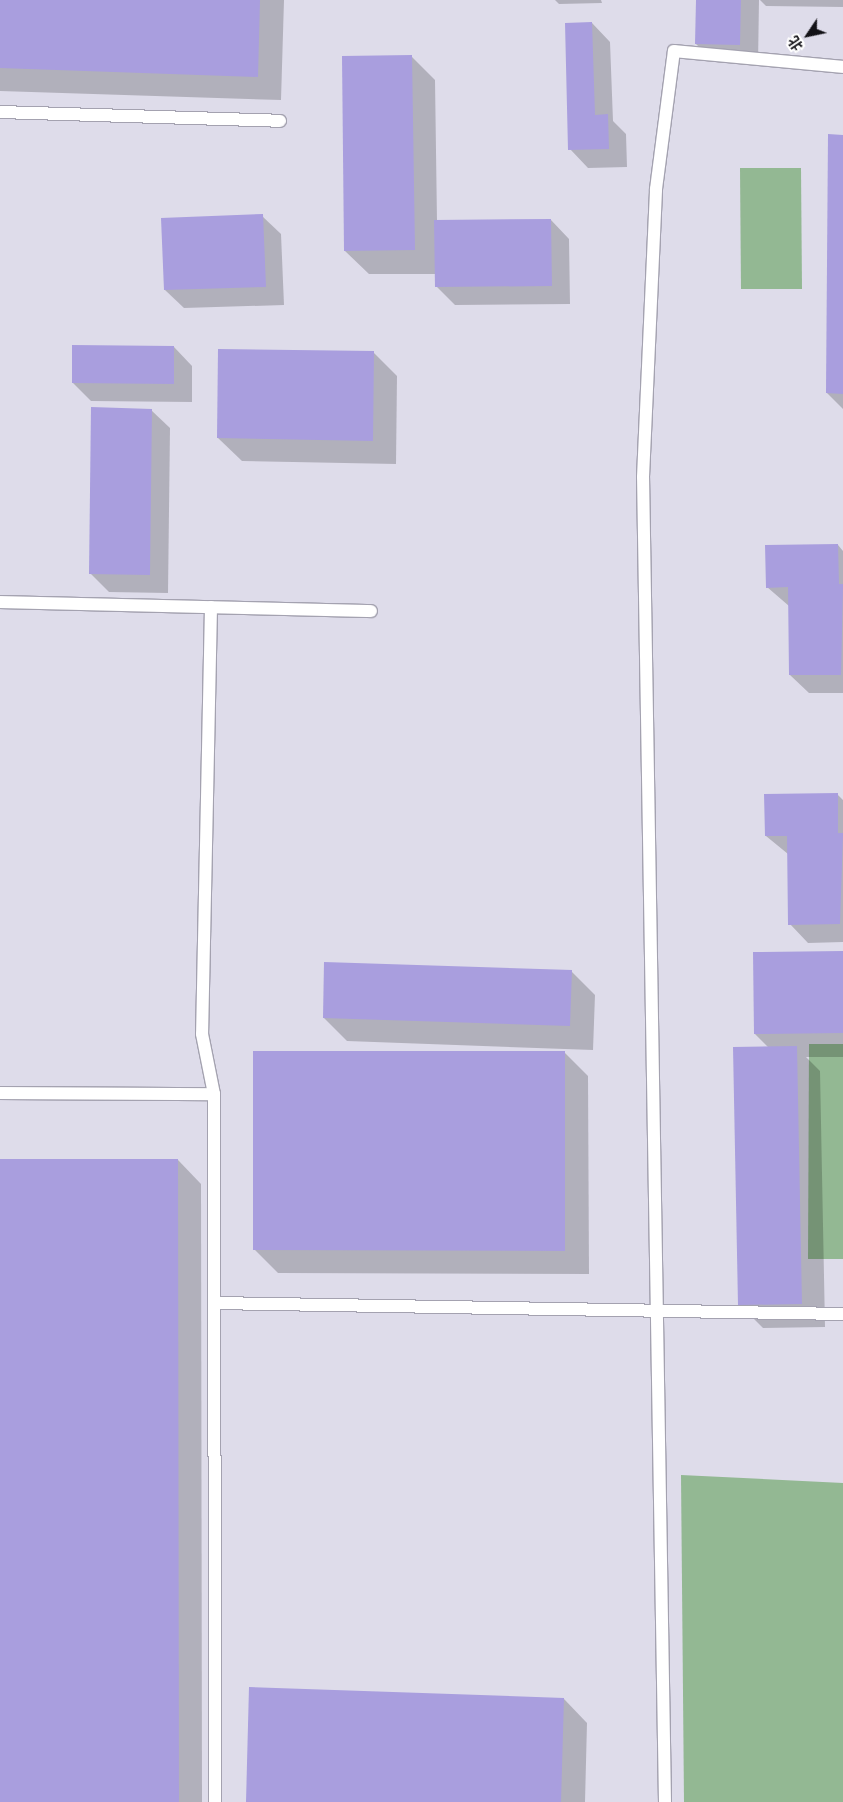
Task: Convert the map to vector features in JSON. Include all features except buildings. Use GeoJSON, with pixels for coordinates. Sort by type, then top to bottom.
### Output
{"type":"FeatureCollection","features":[{"type":"Feature","properties":{"kind":"lane"},"geometry":{"type":"LineString","coordinates":[[666,1802],[643,477],[656,189],[674,51],[843,67]]}},
{"type":"Feature","properties":{"kind":"lane"},"geometry":{"type":"LineString","coordinates":[[0,112],[280,121]]}},
{"type":"Feature","properties":{"kind":"lane"},"geometry":{"type":"LineString","coordinates":[[0,602],[371,611]]}},
{"type":"Feature","properties":{"kind":"lane"},"geometry":{"type":"LineString","coordinates":[[211,607],[202,1034],[214,1094],[215,1802]]}},
{"type":"Feature","properties":{"kind":"lane"},"geometry":{"type":"LineString","coordinates":[[0,1093],[214,1094]]}},
{"type":"Feature","properties":{"kind":"lane"},"geometry":{"type":"LineString","coordinates":[[214,1303],[657,1313],[843,1314]]}},
{"type":"Feature","properties":{"kind":"green space"},"geometry":{"type":"Polygon","coordinates":[[[740,168],[801,168],[802,289],[741,289],[740,168]]]}},
{"type":"Feature","properties":{"kind":"green space"},"geometry":{"type":"Polygon","coordinates":[[[809,1044],[843,1044],[843,1259],[808,1259],[809,1044]]]}},
{"type":"Feature","properties":{"kind":"green space"},"geometry":{"type":"Polygon","coordinates":[[[681,1475],[843,1483],[843,1802],[684,1802],[681,1475]]]}}]}
